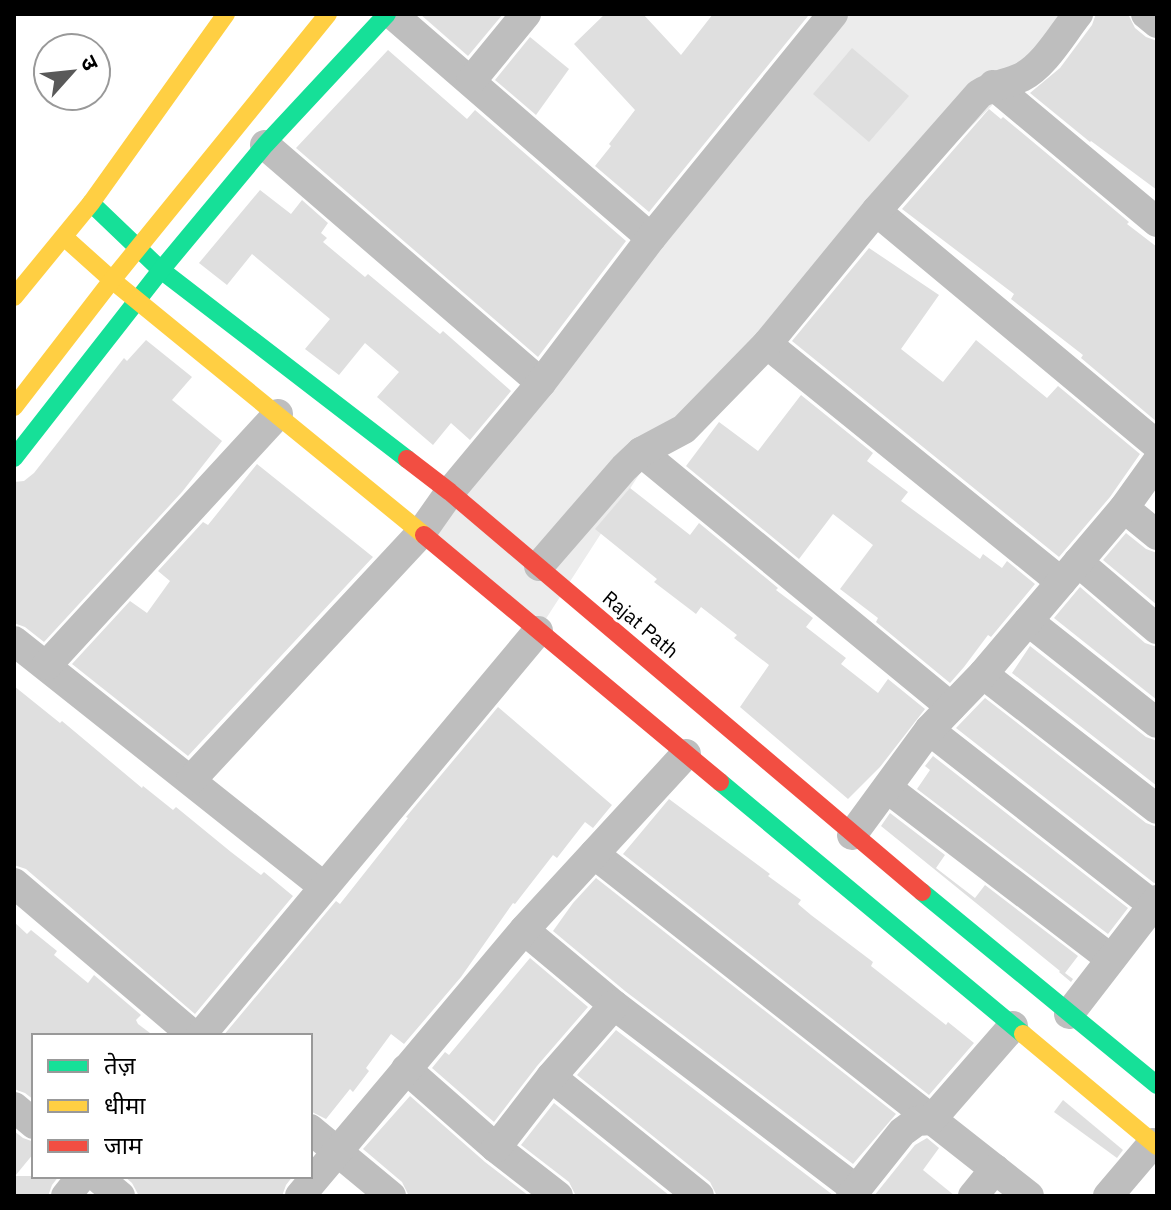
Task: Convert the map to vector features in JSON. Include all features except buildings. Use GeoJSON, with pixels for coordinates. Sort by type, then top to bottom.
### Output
{"type":"FeatureCollection","features":[{"type":"Feature","properties":{"kind":"main road"},"geometry":{"type":"LineString","coordinates":[[14,297],[91,203],[226,14]]}},
{"type":"Feature","properties":{"kind":"main road"},"geometry":{"type":"LineString","coordinates":[[14,407],[112,280],[328,14]]}},
{"type":"Feature","properties":{"kind":"main road"},"geometry":{"type":"LineString","coordinates":[[14,458],[161,270],[265,145],[389,14]]}},
{"type":"Feature","properties":{"kind":"main road","name":"Rajat Path"},"geometry":{"type":"LineString","coordinates":[[91,203],[161,270],[450,492],[852,835],[1157,1085]]}},
{"type":"Feature","properties":{"kind":"main road"},"geometry":{"type":"LineString","coordinates":[[64,237],[1155,1145]]}},
{"type":"Feature","properties":{"kind":"street"},"geometry":{"type":"LineString","coordinates":[[389,14],[651,238]]}},
{"type":"Feature","properties":{"kind":"street"},"geometry":{"type":"LineString","coordinates":[[471,81],[526,14]]}},
{"type":"Feature","properties":{"kind":"street"},"geometry":{"type":"LineString","coordinates":[[191,780],[421,533],[450,492],[541,383],[651,238],[833,14]]}},
{"type":"Feature","properties":{"kind":"street"},"geometry":{"type":"LineString","coordinates":[[539,566],[641,452],[684,429],[767,344],[876,211],[979,94],[993,85],[1023,77],[1038,64],[1078,14]]}},
{"type":"Feature","properties":{"kind":"street"},"geometry":{"type":"LineString","coordinates":[[1146,14],[1157,23]]}},
{"type":"Feature","properties":{"kind":"street"},"geometry":{"type":"LineString","coordinates":[[993,85],[1157,222]]}},
{"type":"Feature","properties":{"kind":"street"},"geometry":{"type":"LineString","coordinates":[[265,145],[541,383]]}},
{"type":"Feature","properties":{"kind":"street"},"geometry":{"type":"LineString","coordinates":[[876,211],[1157,445]]}},
{"type":"Feature","properties":{"kind":"street"},"geometry":{"type":"LineString","coordinates":[[767,344],[1070,572],[1157,629]]}},
{"type":"Feature","properties":{"kind":"street"},"geometry":{"type":"LineString","coordinates":[[47,665],[278,414]]}},
{"type":"Feature","properties":{"kind":"street"},"geometry":{"type":"LineString","coordinates":[[641,452],[951,707]]}},
{"type":"Feature","properties":{"kind":"street"},"geometry":{"type":"LineString","coordinates":[[852,835],[929,730],[983,674],[1070,572],[1124,508],[1157,462]]}},
{"type":"Feature","properties":{"kind":"street"},"geometry":{"type":"LineString","coordinates":[[1124,508],[1157,535]]}},
{"type":"Feature","properties":{"kind":"street"},"geometry":{"type":"LineString","coordinates":[[1028,621],[1157,723]]}},
{"type":"Feature","properties":{"kind":"street"},"geometry":{"type":"LineString","coordinates":[[199,1034],[538,631]]}},
{"type":"Feature","properties":{"kind":"street"},"geometry":{"type":"LineString","coordinates":[[14,641],[324,887]]}},
{"type":"Feature","properties":{"kind":"street"},"geometry":{"type":"LineString","coordinates":[[983,674],[1157,809]]}},
{"type":"Feature","properties":{"kind":"street"},"geometry":{"type":"LineString","coordinates":[[929,730],[1155,903],[1069,1014]]}},
{"type":"Feature","properties":{"kind":"street"},"geometry":{"type":"LineString","coordinates":[[300,1196],[524,930],[686,754]]}},
{"type":"Feature","properties":{"kind":"street"},"geometry":{"type":"LineString","coordinates":[[887,788],[1111,959]]}},
{"type":"Feature","properties":{"kind":"street"},"geometry":{"type":"LineString","coordinates":[[594,854],[1029,1196]]}},
{"type":"Feature","properties":{"kind":"street"},"geometry":{"type":"LineString","coordinates":[[14,883],[195,1034]]}},
{"type":"Feature","properties":{"kind":"street"},"geometry":{"type":"LineString","coordinates":[[524,930],[614,1005],[854,1193],[910,1124],[931,1120],[1013,1026]]}},
{"type":"Feature","properties":{"kind":"street"},"geometry":{"type":"LineString","coordinates":[[496,1148],[551,1077],[614,1005]]}},
{"type":"Feature","properties":{"kind":"street"},"geometry":{"type":"LineString","coordinates":[[406,1069],[496,1148],[558,1196]]}},
{"type":"Feature","properties":{"kind":"street"},"geometry":{"type":"LineString","coordinates":[[551,1077],[699,1196]]}},
{"type":"Feature","properties":{"kind":"street"},"geometry":{"type":"LineString","coordinates":[[14,1107],[32,1122]]}},
{"type":"Feature","properties":{"kind":"street"},"geometry":{"type":"LineString","coordinates":[[312,1131],[391,1196]]}},
{"type":"Feature","properties":{"kind":"street"},"geometry":{"type":"LineString","coordinates":[[1108,1196],[1155,1145]]}},
{"type":"Feature","properties":{"kind":"street"},"geometry":{"type":"LineString","coordinates":[[973,1196],[995,1169]]}},
{"type":"Feature","properties":{"kind":"street"},"geometry":{"type":"LineString","coordinates":[[66,1196],[80,1178]]}},
{"type":"Feature","properties":{"kind":"street"},"geometry":{"type":"LineString","coordinates":[[98,1178],[120,1196]]}},
{"type":"Feature","properties":{"kind":"shaded area"},"geometry":{"type":"Polygon","coordinates":[[[833,14],[1073,14],[1003,94],[653,453],[538,631],[421,533],[833,14]]]}},
{"type":"Feature","properties":{"kind":"traffic: fast"},"geometry":{"type":"LineString","coordinates":[[14,458],[161,270],[265,145],[387,14]]}},
{"type":"Feature","properties":{"kind":"traffic: fast"},"geometry":{"type":"LineString","coordinates":[[91,203],[161,270],[407,459]]}},
{"type":"Feature","properties":{"kind":"traffic: fast"},"geometry":{"type":"LineString","coordinates":[[720,782],[1023,1034]]}},
{"type":"Feature","properties":{"kind":"traffic: fast"},"geometry":{"type":"LineString","coordinates":[[922,892],[1157,1085]]}},
{"type":"Feature","properties":{"kind":"traffic: slow"},"geometry":{"type":"LineString","coordinates":[[14,297],[91,203],[226,14]]}},
{"type":"Feature","properties":{"kind":"traffic: slow"},"geometry":{"type":"LineString","coordinates":[[14,407],[112,280],[328,14]]}},
{"type":"Feature","properties":{"kind":"traffic: slow"},"geometry":{"type":"LineString","coordinates":[[64,237],[112,280],[424,535]]}},
{"type":"Feature","properties":{"kind":"traffic: slow"},"geometry":{"type":"LineString","coordinates":[[1023,1034],[1157,1146]]}},
{"type":"Feature","properties":{"kind":"traffic: jam"},"geometry":{"type":"LineString","coordinates":[[407,459],[450,492],[922,892]]}},
{"type":"Feature","properties":{"kind":"traffic: jam"},"geometry":{"type":"LineString","coordinates":[[424,535],[720,782]]}}]}
